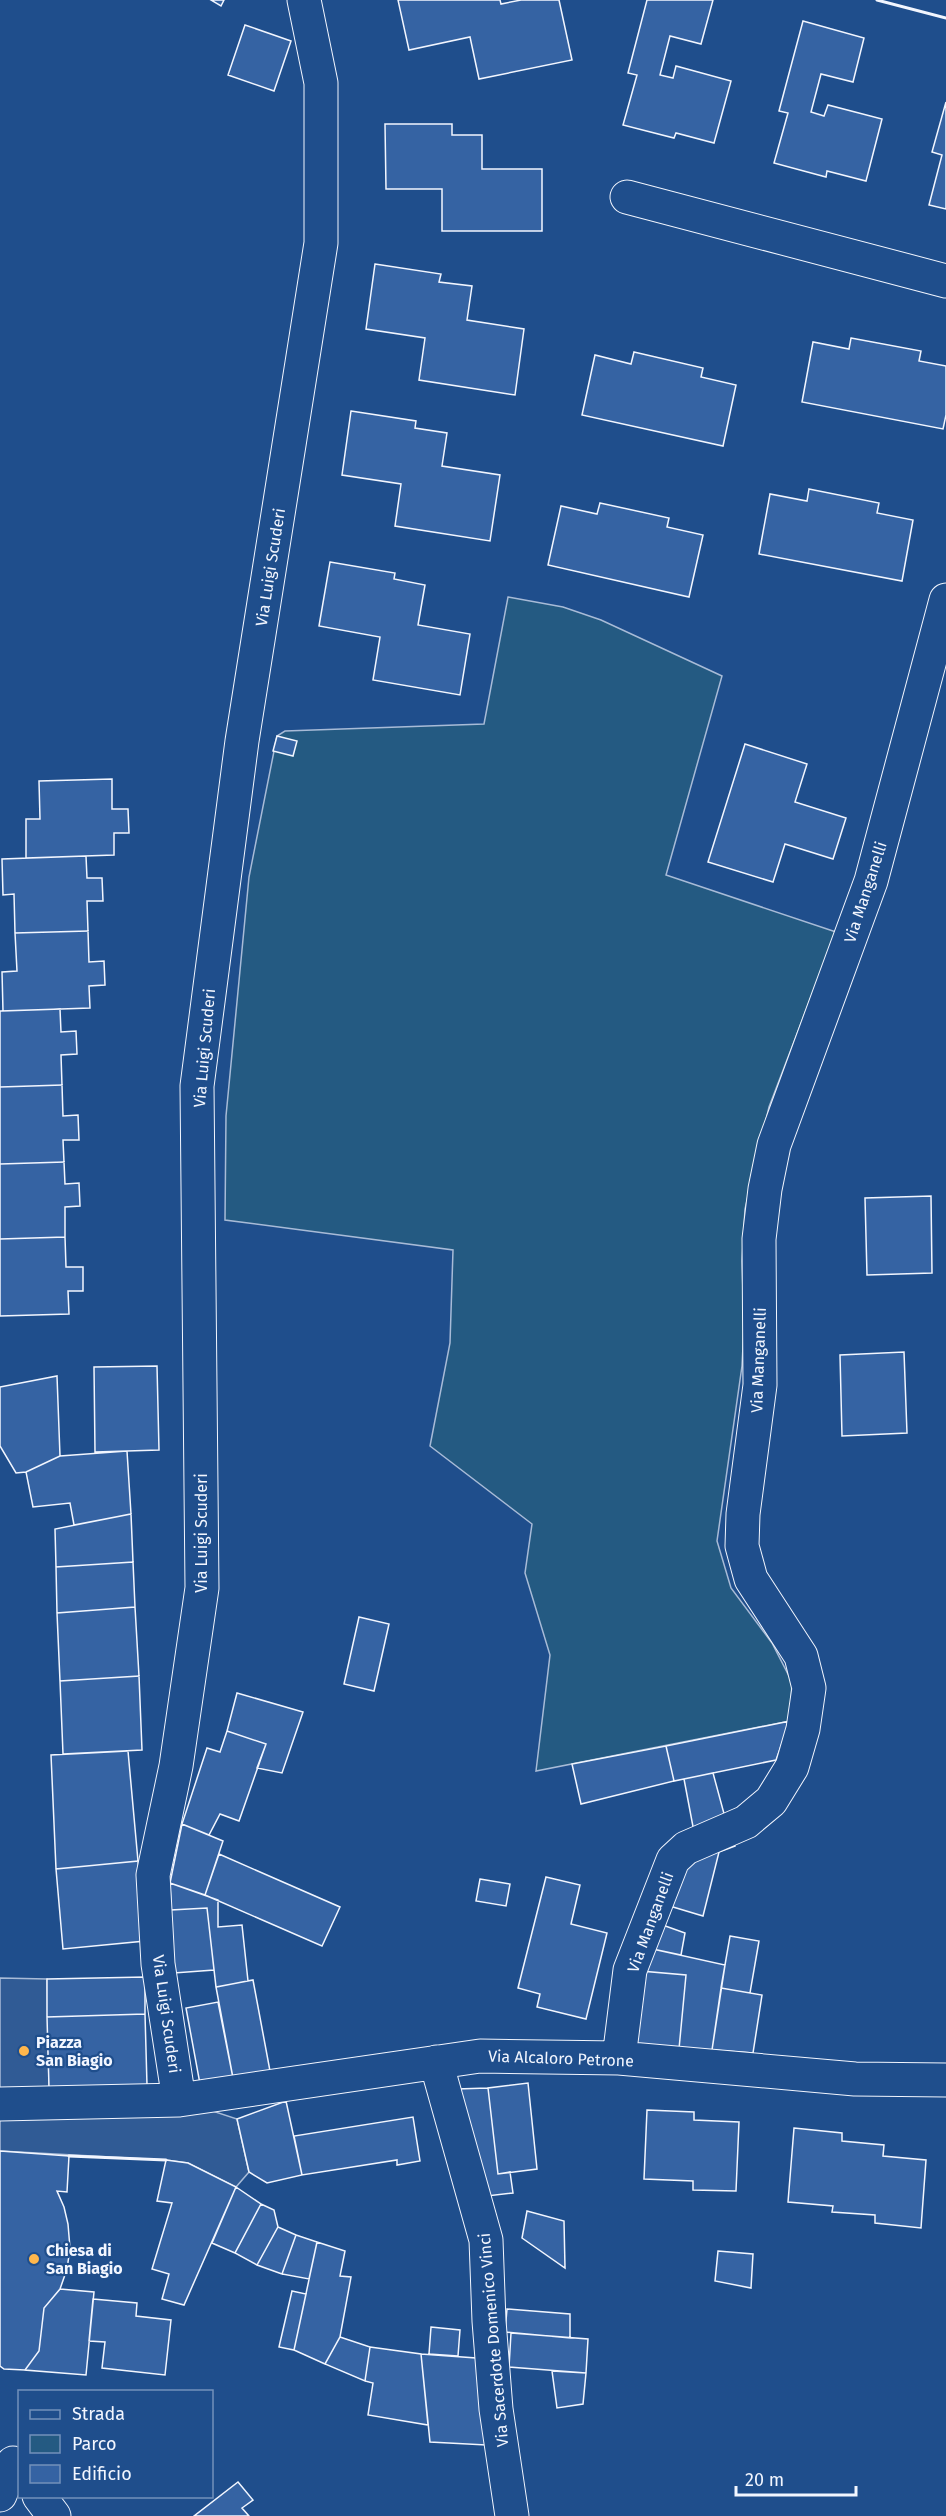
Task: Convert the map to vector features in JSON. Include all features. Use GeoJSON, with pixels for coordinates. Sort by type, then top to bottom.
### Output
{"type":"FeatureCollection","features":[{"type":"Feature","properties":{"kind":"street","name":"Via Luigi Scuderi"},"geometry":{"type":"LineString","coordinates":[[179,2100],[158,1964],[153,1875],[176,1766],[202,1588],[197,1086],[241,753],[321,243],[321,83],[304,0]]}},
{"type":"Feature","properties":{"kind":"street"},"geometry":{"type":"LineString","coordinates":[[627,197],[946,281]]}},
{"type":"Feature","properties":{"kind":"street","name":"Via Manganelli"},"geometry":{"type":"LineString","coordinates":[[619,2058],[630,1970],[673,1860],[686,1848],[746,1822],[771,1801],[792,1767],[803,1729],[809,1688],[801,1656],[751,1579],[742,1546],[742,1514],[760,1385],[759,1239],[763,1199],[774,1145],[870,881],[946,600]]}},
{"type":"Feature","properties":{"kind":"street","name":"Via Alcaloro Petrone"},"geometry":{"type":"LineString","coordinates":[[0,2104],[179,2100],[480,2056],[619,2058],[855,2079],[946,2080]]}},
{"type":"Feature","properties":{"kind":"street","name":"Via Sacerdote Domenico Vinci"},"geometry":{"type":"LineString","coordinates":[[436,2062],[486,2240],[496,2409],[512,2516]]}},
{"type":"Feature","properties":{"kind":"street"},"geometry":{"type":"LineString","coordinates":[[0,2494],[11,2460]]}},
{"type":"Feature","properties":{"kind":"street"},"geometry":{"type":"LineString","coordinates":[[40,2498],[54,2516]]}},
{"type":"Feature","properties":{"kind":"green space"},"geometry":{"type":"Polygon","coordinates":[[[508,597],[563,607],[601,620],[722,676],[666,875],[836,932],[769,1107],[745,1209],[742,1261],[744,1326],[742,1366],[717,1541],[731,1588],[772,1643],[792,1682],[790,1721],[536,1771],[550,1655],[525,1573],[532,1524],[430,1446],[450,1343],[453,1250],[225,1220],[226,1116],[249,877],[277,736],[285,731],[484,724],[508,597]]]}},
{"type":"Feature","properties":{"kind":"shaded area","name":"Piazza San Biagio"},"geometry":{"type":"Polygon","coordinates":[[[0,1978],[47,1979],[49,2087],[179,2100],[237,2119],[249,2172],[236,2187],[188,2163],[0,2151],[0,1978]]]}},
{"type":"Feature","properties":{"kind":"building"},"geometry":{"type":"Polygon","coordinates":[[[211,0],[224,0],[221,6],[211,0]]]}},
{"type":"Feature","properties":{"kind":"building"},"geometry":{"type":"Polygon","coordinates":[[[398,0],[500,0],[501,4],[521,0],[559,0],[572,60],[479,79],[470,37],[409,50],[398,0]]]}},
{"type":"Feature","properties":{"kind":"building"},"geometry":{"type":"Polygon","coordinates":[[[647,0],[713,0],[701,44],[670,36],[660,75],[673,78],[676,66],[731,81],[714,143],[676,133],[674,138],[623,125],[637,75],[628,73],[647,0]]]}},
{"type":"Feature","properties":{"kind":"building"},"geometry":{"type":"Polygon","coordinates":[[[803,21],[864,38],[853,82],[821,74],[811,112],[824,116],[828,105],[882,119],[866,181],[827,171],[826,177],[774,163],[788,113],[779,111],[803,21]]]}},
{"type":"Feature","properties":{"kind":"building"},"geometry":{"type":"Polygon","coordinates":[[[245,25],[291,41],[274,91],[228,75],[245,25]]]}},
{"type":"Feature","properties":{"kind":"building"},"geometry":{"type":"Polygon","coordinates":[[[946,102],[946,209],[929,205],[942,155],[932,152],[946,102]]]}},
{"type":"Feature","properties":{"kind":"building"},"geometry":{"type":"Polygon","coordinates":[[[385,124],[452,124],[452,135],[482,135],[482,169],[542,169],[542,231],[442,231],[442,189],[386,189],[385,124]]]}},
{"type":"Feature","properties":{"kind":"building"},"geometry":{"type":"Polygon","coordinates":[[[375,264],[441,274],[439,282],[472,286],[467,320],[524,329],[515,395],[419,380],[425,338],[366,329],[375,264]]]}},
{"type":"Feature","properties":{"kind":"building"},"geometry":{"type":"Polygon","coordinates":[[[851,338],[921,351],[919,361],[946,366],[946,415],[943,429],[802,402],[813,342],[849,349],[851,338]]]}},
{"type":"Feature","properties":{"kind":"building"},"geometry":{"type":"Polygon","coordinates":[[[634,352],[703,368],[701,377],[736,385],[723,446],[582,415],[595,355],[631,364],[634,352]]]}},
{"type":"Feature","properties":{"kind":"building"},"geometry":{"type":"Polygon","coordinates":[[[351,411],[416,421],[415,428],[447,433],[442,466],[500,475],[490,541],[395,526],[401,484],[342,475],[351,411]]]}},
{"type":"Feature","properties":{"kind":"building"},"geometry":{"type":"Polygon","coordinates":[[[809,489],[879,503],[877,513],[913,520],[902,581],[759,554],[770,494],[807,501],[809,489]]]}},
{"type":"Feature","properties":{"kind":"building"},"geometry":{"type":"Polygon","coordinates":[[[600,503],[669,518],[667,527],[703,535],[689,597],[548,565],[561,506],[597,514],[600,503]]]}},
{"type":"Feature","properties":{"kind":"building"},"geometry":{"type":"Polygon","coordinates":[[[330,562],[395,573],[394,579],[425,585],[418,625],[470,634],[460,695],[373,680],[380,637],[319,626],[330,562]]]}},
{"type":"Feature","properties":{"kind":"building"},"geometry":{"type":"Polygon","coordinates":[[[277,736],[297,741],[293,756],[273,751],[277,736]]]}},
{"type":"Feature","properties":{"kind":"building"},"geometry":{"type":"Polygon","coordinates":[[[745,744],[807,764],[795,802],[846,818],[833,859],[785,844],[773,882],[708,862],[745,744]]]}},
{"type":"Feature","properties":{"kind":"building"},"geometry":{"type":"Polygon","coordinates":[[[112,779],[112,809],[128,809],[129,833],[114,833],[114,855],[26,858],[26,819],[40,819],[39,781],[112,779]]]}},
{"type":"Feature","properties":{"kind":"building"},"geometry":{"type":"Polygon","coordinates":[[[86,856],[87,878],[102,878],[103,901],[87,901],[88,931],[15,933],[14,894],[3,895],[2,859],[86,856]]]}},
{"type":"Feature","properties":{"kind":"building"},"geometry":{"type":"Polygon","coordinates":[[[88,931],[89,962],[104,961],[105,985],[89,986],[90,1008],[3,1011],[2,972],[17,971],[15,933],[88,931]]]}},
{"type":"Feature","properties":{"kind":"building"},"geometry":{"type":"Polygon","coordinates":[[[60,1009],[61,1032],[76,1031],[77,1054],[61,1055],[62,1085],[0,1087],[0,1011],[60,1009]]]}},
{"type":"Feature","properties":{"kind":"building"},"geometry":{"type":"Polygon","coordinates":[[[62,1085],[63,1116],[78,1115],[79,1140],[63,1140],[64,1162],[0,1164],[0,1087],[62,1085]]]}},
{"type":"Feature","properties":{"kind":"building"},"geometry":{"type":"Polygon","coordinates":[[[64,1162],[65,1184],[79,1183],[80,1206],[65,1207],[65,1237],[0,1239],[0,1164],[64,1162]]]}},
{"type":"Feature","properties":{"kind":"building"},"geometry":{"type":"Polygon","coordinates":[[[931,1196],[932,1273],[867,1275],[865,1198],[931,1196]]]}},
{"type":"Feature","properties":{"kind":"building"},"geometry":{"type":"Polygon","coordinates":[[[65,1237],[66,1267],[83,1267],[83,1291],[68,1291],[69,1314],[0,1316],[0,1239],[65,1237]]]}},
{"type":"Feature","properties":{"kind":"building"},"geometry":{"type":"Polygon","coordinates":[[[904,1352],[907,1433],[842,1436],[840,1355],[904,1352]]]}},
{"type":"Feature","properties":{"kind":"building"},"geometry":{"type":"Polygon","coordinates":[[[157,1366],[159,1450],[95,1452],[94,1367],[157,1366]]]}},
{"type":"Feature","properties":{"kind":"building"},"geometry":{"type":"Polygon","coordinates":[[[57,1376],[60,1456],[26,1472],[16,1473],[0,1446],[0,1387],[57,1376]]]}},
{"type":"Feature","properties":{"kind":"building"},"geometry":{"type":"Polygon","coordinates":[[[127,1451],[131,1514],[74,1525],[70,1503],[33,1507],[26,1472],[60,1456],[127,1451]]]}},
{"type":"Feature","properties":{"kind":"building"},"geometry":{"type":"Polygon","coordinates":[[[131,1514],[133,1562],[56,1567],[55,1529],[131,1514]]]}},
{"type":"Feature","properties":{"kind":"building"},"geometry":{"type":"Polygon","coordinates":[[[133,1562],[135,1607],[57,1613],[56,1567],[133,1562]]]}},
{"type":"Feature","properties":{"kind":"building"},"geometry":{"type":"Polygon","coordinates":[[[135,1607],[139,1676],[60,1681],[57,1613],[135,1607]]]}},
{"type":"Feature","properties":{"kind":"building"},"geometry":{"type":"Polygon","coordinates":[[[359,1617],[389,1624],[374,1691],[344,1684],[359,1617]]]}},
{"type":"Feature","properties":{"kind":"building"},"geometry":{"type":"Polygon","coordinates":[[[139,1676],[142,1750],[63,1754],[60,1681],[139,1676]]]}},
{"type":"Feature","properties":{"kind":"building"},"geometry":{"type":"Polygon","coordinates":[[[237,1693],[303,1712],[282,1773],[257,1768],[266,1744],[227,1731],[237,1693]]]}},
{"type":"Feature","properties":{"kind":"building"},"geometry":{"type":"Polygon","coordinates":[[[790,1721],[776,1760],[674,1781],[666,1746],[790,1721]]]}},
{"type":"Feature","properties":{"kind":"building"},"geometry":{"type":"Polygon","coordinates":[[[227,1731],[266,1744],[239,1821],[220,1814],[209,1835],[182,1824],[207,1748],[220,1752],[227,1731]]]}},
{"type":"Feature","properties":{"kind":"building"},"geometry":{"type":"Polygon","coordinates":[[[666,1746],[674,1781],[581,1804],[572,1764],[666,1746]]]}},
{"type":"Feature","properties":{"kind":"building"},"geometry":{"type":"Polygon","coordinates":[[[128,1751],[138,1861],[56,1869],[51,1755],[128,1751]]]}},
{"type":"Feature","properties":{"kind":"building"},"geometry":{"type":"Polygon","coordinates":[[[713,1773],[726,1821],[694,1832],[684,1779],[713,1773]]]}},
{"type":"Feature","properties":{"kind":"building"},"geometry":{"type":"Polygon","coordinates":[[[182,1824],[223,1841],[205,1895],[170,1883],[182,1824]]]}},
{"type":"Feature","properties":{"kind":"building"},"geometry":{"type":"Polygon","coordinates":[[[731,1834],[735,1846],[719,1852],[703,1916],[663,1904],[689,1852],[731,1834]]]}},
{"type":"Feature","properties":{"kind":"building"},"geometry":{"type":"Polygon","coordinates":[[[219,1854],[340,1907],[322,1946],[205,1895],[219,1854]]]}},
{"type":"Feature","properties":{"kind":"building"},"geometry":{"type":"Polygon","coordinates":[[[138,1861],[145,1941],[63,1949],[56,1869],[138,1861]]]}},
{"type":"Feature","properties":{"kind":"building"},"geometry":{"type":"Polygon","coordinates":[[[546,1877],[580,1885],[571,1924],[607,1933],[586,2019],[537,2007],[540,1994],[518,1988],[546,1877]]]}},
{"type":"Feature","properties":{"kind":"building"},"geometry":{"type":"Polygon","coordinates":[[[480,1879],[510,1884],[506,1906],[476,1901],[480,1879]]]}},
{"type":"Feature","properties":{"kind":"building"},"geometry":{"type":"Polygon","coordinates":[[[170,1883],[218,1900],[218,1927],[242,1925],[248,1981],[216,1987],[207,1908],[171,1910],[170,1883]]]}},
{"type":"Feature","properties":{"kind":"building"},"geometry":{"type":"Polygon","coordinates":[[[207,1908],[214,1970],[174,1973],[171,1910],[207,1908]]]}},
{"type":"Feature","properties":{"kind":"building"},"geometry":{"type":"Polygon","coordinates":[[[657,1923],[685,1933],[681,1955],[648,1948],[657,1923]]]}},
{"type":"Feature","properties":{"kind":"building"},"geometry":{"type":"Polygon","coordinates":[[[730,1936],[759,1941],[750,1993],[721,1988],[730,1936]]]}},
{"type":"Feature","properties":{"kind":"building"},"geometry":{"type":"Polygon","coordinates":[[[648,1948],[725,1965],[712,2050],[679,2049],[686,1975],[641,1971],[648,1948]]]}},
{"type":"Feature","properties":{"kind":"building"},"geometry":{"type":"Polygon","coordinates":[[[641,1971],[686,1975],[679,2049],[634,2045],[641,1971]]]}},
{"type":"Feature","properties":{"kind":"building"},"geometry":{"type":"Polygon","coordinates":[[[145,1977],[145,2014],[47,2017],[47,1979],[145,1977]]]}},
{"type":"Feature","properties":{"kind":"building"},"geometry":{"type":"Polygon","coordinates":[[[253,1980],[270,2071],[233,2078],[216,1987],[253,1980]]]}},
{"type":"Feature","properties":{"kind":"building"},"geometry":{"type":"Polygon","coordinates":[[[721,1988],[762,1995],[753,2053],[712,2050],[721,1988]]]}},
{"type":"Feature","properties":{"kind":"building"},"geometry":{"type":"Polygon","coordinates":[[[218,2002],[233,2078],[200,2084],[186,2008],[218,2002]]]}},
{"type":"Feature","properties":{"kind":"building"},"geometry":{"type":"Polygon","coordinates":[[[145,2014],[147,2085],[49,2087],[47,2017],[145,2014]]]}},
{"type":"Feature","properties":{"kind":"building"},"geometry":{"type":"Polygon","coordinates":[[[528,2083],[537,2169],[498,2174],[488,2088],[528,2083]]]}},
{"type":"Feature","properties":{"kind":"building"},"geometry":{"type":"Polygon","coordinates":[[[488,2088],[498,2174],[510,2172],[513,2193],[487,2196],[457,2089],[488,2088]]]}},
{"type":"Feature","properties":{"kind":"building"},"geometry":{"type":"Polygon","coordinates":[[[286,2101],[302,2175],[267,2183],[249,2172],[237,2119],[286,2101]]]}},
{"type":"Feature","properties":{"kind":"building"},"geometry":{"type":"Polygon","coordinates":[[[647,2110],[694,2112],[694,2120],[739,2122],[736,2191],[693,2190],[693,2181],[644,2179],[647,2110]]]}},
{"type":"Feature","properties":{"kind":"building"},"geometry":{"type":"Polygon","coordinates":[[[413,2117],[420,2161],[397,2165],[397,2160],[302,2175],[294,2136],[413,2117]]]}},
{"type":"Feature","properties":{"kind":"building"},"geometry":{"type":"Polygon","coordinates":[[[794,2128],[842,2133],[842,2141],[884,2145],[883,2156],[926,2160],[921,2228],[875,2223],[875,2215],[832,2212],[833,2206],[788,2202],[794,2128]]]}},
{"type":"Feature","properties":{"kind":"building","name":"Chiesa di San Biagio"},"geometry":{"type":"Polygon","coordinates":[[[0,2151],[69,2156],[67,2192],[57,2191],[68,2224],[70,2248],[67,2269],[60,2289],[44,2308],[39,2351],[25,2370],[4,2369],[0,2366],[0,2151]]]}},
{"type":"Feature","properties":{"kind":"building"},"geometry":{"type":"Polygon","coordinates":[[[166,2160],[188,2163],[236,2187],[184,2305],[162,2299],[169,2274],[152,2269],[172,2203],[157,2201],[166,2160]]]}},
{"type":"Feature","properties":{"kind":"building"},"geometry":{"type":"Polygon","coordinates":[[[236,2187],[261,2204],[235,2253],[212,2243],[236,2187]]]}},
{"type":"Feature","properties":{"kind":"building"},"geometry":{"type":"Polygon","coordinates":[[[261,2204],[274,2210],[278,2227],[257,2265],[235,2253],[261,2204]]]}},
{"type":"Feature","properties":{"kind":"building"},"geometry":{"type":"Polygon","coordinates":[[[527,2211],[564,2221],[565,2268],[522,2238],[527,2211]]]}},
{"type":"Feature","properties":{"kind":"building"},"geometry":{"type":"Polygon","coordinates":[[[278,2227],[296,2235],[282,2274],[257,2265],[278,2227]]]}},
{"type":"Feature","properties":{"kind":"building"},"geometry":{"type":"Polygon","coordinates":[[[296,2235],[317,2242],[309,2279],[282,2274],[296,2235]]]}},
{"type":"Feature","properties":{"kind":"building"},"geometry":{"type":"Polygon","coordinates":[[[317,2242],[345,2251],[340,2276],[351,2277],[340,2337],[325,2364],[294,2350],[317,2242]]]}},
{"type":"Feature","properties":{"kind":"building"},"geometry":{"type":"Polygon","coordinates":[[[718,2251],[753,2254],[751,2288],[715,2281],[718,2251]]]}},
{"type":"Feature","properties":{"kind":"building"},"geometry":{"type":"Polygon","coordinates":[[[60,2289],[94,2292],[86,2375],[25,2370],[39,2351],[44,2308],[60,2289]]]}},
{"type":"Feature","properties":{"kind":"building"},"geometry":{"type":"Polygon","coordinates":[[[292,2291],[306,2294],[294,2350],[279,2347],[292,2291]]]}},
{"type":"Feature","properties":{"kind":"building"},"geometry":{"type":"Polygon","coordinates":[[[93,2299],[137,2303],[136,2316],[171,2320],[165,2375],[102,2368],[105,2342],[89,2341],[93,2299]]]}},
{"type":"Feature","properties":{"kind":"building"},"geometry":{"type":"Polygon","coordinates":[[[507,2309],[570,2314],[570,2338],[505,2332],[507,2309]]]}},
{"type":"Feature","properties":{"kind":"building"},"geometry":{"type":"Polygon","coordinates":[[[431,2327],[460,2330],[458,2356],[429,2354],[431,2327]]]}},
{"type":"Feature","properties":{"kind":"building"},"geometry":{"type":"Polygon","coordinates":[[[511,2333],[588,2339],[586,2373],[509,2367],[511,2333]]]}},
{"type":"Feature","properties":{"kind":"building"},"geometry":{"type":"Polygon","coordinates":[[[340,2337],[370,2347],[365,2381],[325,2364],[340,2337]]]}},
{"type":"Feature","properties":{"kind":"building"},"geometry":{"type":"Polygon","coordinates":[[[370,2347],[421,2354],[428,2425],[368,2415],[373,2383],[365,2381],[370,2347]]]}},
{"type":"Feature","properties":{"kind":"building"},"geometry":{"type":"Polygon","coordinates":[[[421,2354],[476,2358],[486,2445],[430,2442],[421,2354]]]}},
{"type":"Feature","properties":{"kind":"building"},"geometry":{"type":"Polygon","coordinates":[[[552,2371],[586,2373],[583,2404],[557,2408],[552,2371]]]}},
{"type":"Feature","properties":{"kind":"building"},"geometry":{"type":"Polygon","coordinates":[[[238,2482],[253,2500],[242,2508],[249,2516],[194,2516],[238,2482]]]}},
{"type":"Feature","properties":{"kind":"wall"},"geometry":{"type":"LineString","coordinates":[[877,0],[946,18]]}},
{"type":"Feature","properties":{"kind":"wall"},"geometry":{"type":"LineString","coordinates":[[69,2156],[166,2160]]}},
{"type":"Feature","properties":{"kind":"place","name":"Piazza San Biagio"},"geometry":{"type":"Point","coordinates":[24,2051]}},
{"type":"Feature","properties":{"kind":"place","name":"Chiesa di San Biagio"},"geometry":{"type":"Point","coordinates":[34,2259]}}]}
